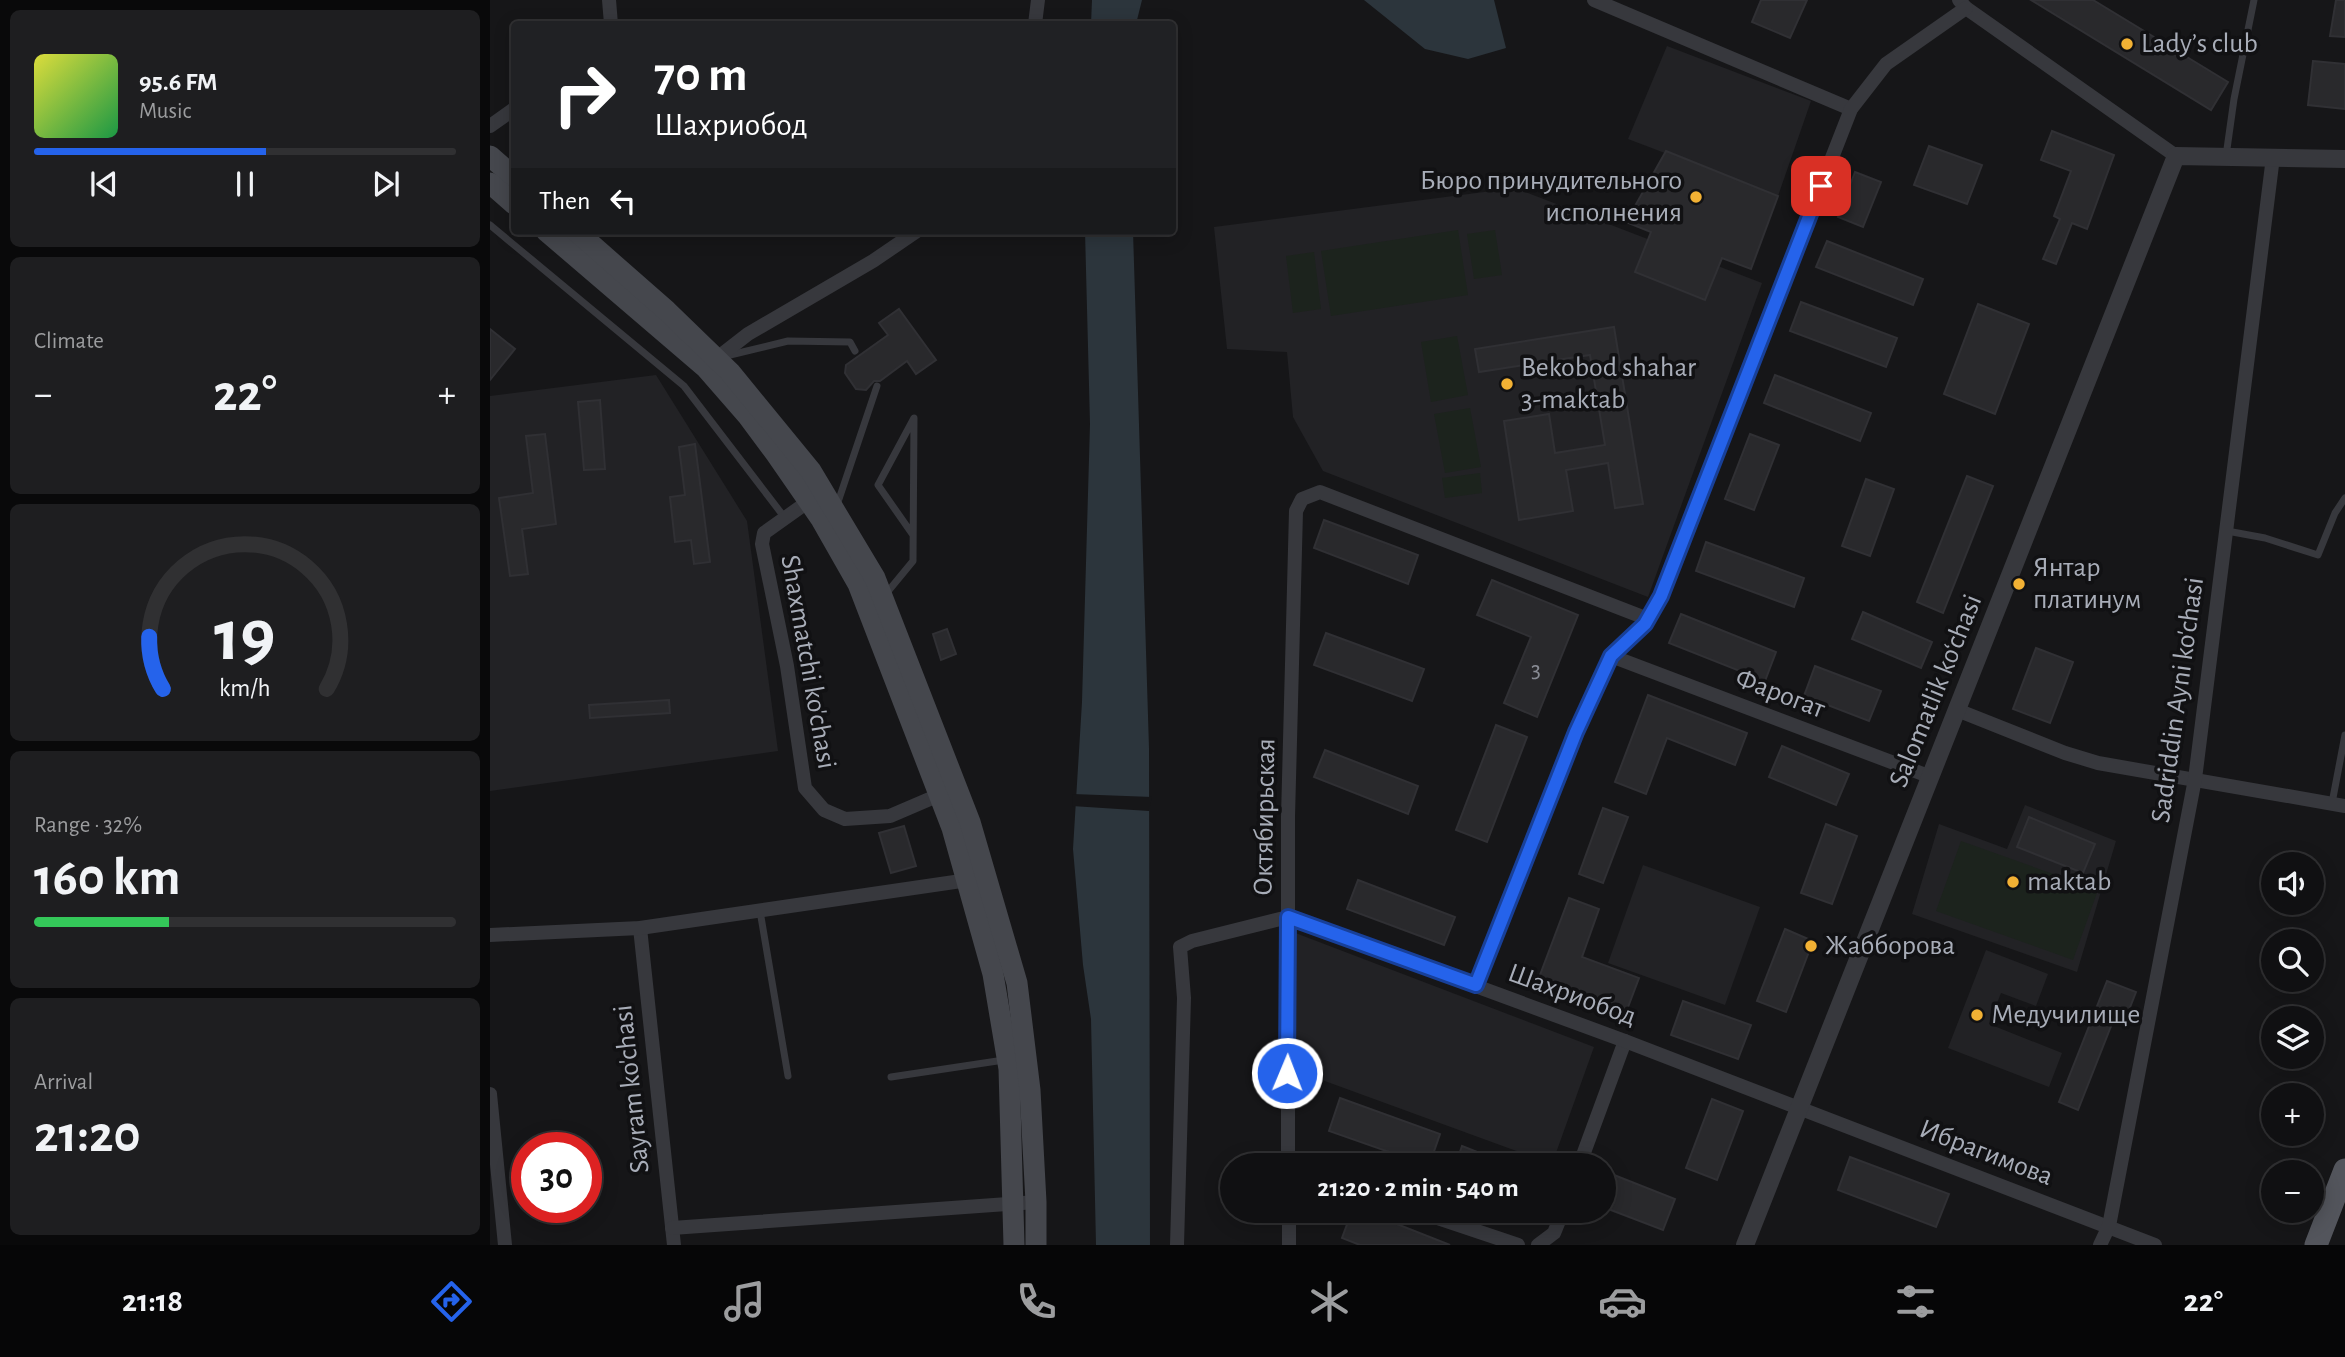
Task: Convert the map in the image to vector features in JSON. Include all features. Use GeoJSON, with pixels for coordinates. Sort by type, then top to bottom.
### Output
{"type":"FeatureCollection","features":[{"type":"Feature","properties":{"kind":"main road"},"geometry":{"type":"LineString","coordinates":[[490,156],[511,174]]}},
{"type":"Feature","properties":{"kind":"main road"},"geometry":{"type":"LineString","coordinates":[[490,183],[511,201]]}},
{"type":"Feature","properties":{"kind":"main road"},"geometry":{"type":"LineString","coordinates":[[551,235],[711,363],[730,372],[811,471],[948,791]]}},
{"type":"Feature","properties":{"kind":"main road"},"geometry":{"type":"LineString","coordinates":[[581,235],[667,311],[711,363],[809,501],[828,515],[875,578],[977,878],[1017,983],[1030,1090],[1036,1245]]}},
{"type":"Feature","properties":{"kind":"main road"},"geometry":{"type":"LineString","coordinates":[[977,878],[1007,1059],[1014,1245]]}},
{"type":"Feature","properties":{"kind":"main road"},"geometry":{"type":"LineString","coordinates":[[2316,1245],[2345,1170]]}},
{"type":"Feature","properties":{"kind":"street"},"geometry":{"type":"LineString","coordinates":[[609,0],[611,21]]}},
{"type":"Feature","properties":{"kind":"street"},"geometry":{"type":"LineString","coordinates":[[1035,21],[1038,0]]}},
{"type":"Feature","properties":{"kind":"street"},"geometry":{"type":"LineString","coordinates":[[1594,0],[1851,109]]}},
{"type":"Feature","properties":{"kind":"street"},"geometry":{"type":"LineString","coordinates":[[1476,985],[1576,732],[1611,656],[1648,619],[1661,596],[1851,109],[1886,64],[1962,4],[2176,156],[2345,159]]}},
{"type":"Feature","properties":{"kind":"street"},"geometry":{"type":"LineString","coordinates":[[490,126],[511,111]]}},
{"type":"Feature","properties":{"kind":"street","name":"Salomatlik ko‘chasi"},"geometry":{"type":"LineString","coordinates":[[1745,1245],[2176,156]]}},
{"type":"Feature","properties":{"kind":"street","name":"Sadriddin Ayni ko'chasi"},"geometry":{"type":"LineString","coordinates":[[2100,1245],[2109,1226],[2195,779],[2273,157]]}},
{"type":"Feature","properties":{"kind":"street"},"geometry":{"type":"LineString","coordinates":[[711,363],[748,334],[873,261],[910,235]]}},
{"type":"Feature","properties":{"kind":"street","name":"Октябирьская"},"geometry":{"type":"LineString","coordinates":[[1288,1153],[1287,817],[1296,510],[1302,499],[1320,492],[1648,619]]}},
{"type":"Feature","properties":{"kind":"street","name":"Shaxmatchi ko'chasi"},"geometry":{"type":"LineString","coordinates":[[809,501],[764,533],[762,544],[787,666],[806,788],[824,810],[845,818],[890,816],[948,791]]}},
{"type":"Feature","properties":{"kind":"street","name":"Фарогат"},"geometry":{"type":"LineString","coordinates":[[1611,656],[1931,777]]}},
{"type":"Feature","properties":{"kind":"street"},"geometry":{"type":"LineString","coordinates":[[1957,710],[2065,754],[2098,763],[2338,805]]}},
{"type":"Feature","properties":{"kind":"street"},"geometry":{"type":"LineString","coordinates":[[490,935],[639,928],[977,878]]}},
{"type":"Feature","properties":{"kind":"street"},"geometry":{"type":"LineString","coordinates":[[1177,1245],[1184,998],[1180,947],[1192,941],[1288,917]]}},
{"type":"Feature","properties":{"kind":"street","name":"Шахриобод"},"geometry":{"type":"LineString","coordinates":[[1288,917],[1476,985],[1798,1108]]}},
{"type":"Feature","properties":{"kind":"street","name":"Sayram ko'chasi"},"geometry":{"type":"LineString","coordinates":[[639,928],[674,1245]]}},
{"type":"Feature","properties":{"kind":"street"},"geometry":{"type":"LineString","coordinates":[[1584,1153],[1625,1041]]}},
{"type":"Feature","properties":{"kind":"street"},"geometry":{"type":"LineString","coordinates":[[490,1094],[505,1245]]}},
{"type":"Feature","properties":{"kind":"street","name":"Ибрагимова"},"geometry":{"type":"LineString","coordinates":[[1798,1108],[2155,1245]]}},
{"type":"Feature","properties":{"kind":"street"},"geometry":{"type":"LineString","coordinates":[[672,1228],[1036,1202]]}},
{"type":"Feature","properties":{"kind":"street"},"geometry":{"type":"LineString","coordinates":[[1289,1223],[1289,1245]]}},
{"type":"Feature","properties":{"kind":"street"},"geometry":{"type":"LineString","coordinates":[[1453,1223],[1518,1245]]}},
{"type":"Feature","properties":{"kind":"street"},"geometry":{"type":"LineString","coordinates":[[1538,1245],[1555,1233],[1559,1223]]}},
{"type":"Feature","properties":{"kind":"lane"},"geometry":{"type":"LineString","coordinates":[[2226,156],[2234,99],[2254,0]]}},
{"type":"Feature","properties":{"kind":"lane"},"geometry":{"type":"LineString","coordinates":[[490,225],[684,386],[785,518]]}},
{"type":"Feature","properties":{"kind":"lane"},"geometry":{"type":"LineString","coordinates":[[711,363],[788,341],[850,342],[855,351]]}},
{"type":"Feature","properties":{"kind":"lane"},"geometry":{"type":"LineString","coordinates":[[828,515],[877,386]]}},
{"type":"Feature","properties":{"kind":"lane"},"geometry":{"type":"LineString","coordinates":[[883,598],[913,561],[914,418],[878,485],[913,535]]}},
{"type":"Feature","properties":{"kind":"lane"},"geometry":{"type":"LineString","coordinates":[[2226,530],[2265,538],[2318,555],[2335,513],[2345,498]]}},
{"type":"Feature","properties":{"kind":"lane"},"geometry":{"type":"LineString","coordinates":[[2338,805],[2345,735]]}},
{"type":"Feature","properties":{"kind":"lane"},"geometry":{"type":"LineString","coordinates":[[760,911],[788,1076]]}},
{"type":"Feature","properties":{"kind":"lane"},"geometry":{"type":"LineString","coordinates":[[891,1077],[1007,1059]]}},
{"type":"Feature","properties":{"kind":"shaded area"},"geometry":{"type":"Polygon","coordinates":[[[1092,0],[1142,0],[1137,21],[1091,21],[1092,0]]]}},
{"type":"Feature","properties":{"kind":"shaded area"},"geometry":{"type":"Polygon","coordinates":[[[1364,0],[1494,0],[1506,48],[1468,59],[1425,49],[1364,0]]]}},
{"type":"Feature","properties":{"kind":"shaded area"},"geometry":{"type":"Polygon","coordinates":[[[1667,46],[1811,101],[1778,196],[1628,139],[1667,46]]]}},
{"type":"Feature","properties":{"kind":"shaded area","name":"Bekobod shahar 3-maktab"},"geometry":{"type":"Polygon","coordinates":[[[1515,188],[1762,283],[1648,597],[1323,471],[1293,417],[1287,352],[1227,349],[1214,227],[1515,188]]]}},
{"type":"Feature","properties":{"kind":"shaded area"},"geometry":{"type":"Polygon","coordinates":[[[1458,230],[1468,295],[1331,316],[1321,251],[1458,230]]]}},
{"type":"Feature","properties":{"kind":"shaded area"},"geometry":{"type":"Polygon","coordinates":[[[1495,230],[1502,275],[1474,279],[1467,234],[1495,230]]]}},
{"type":"Feature","properties":{"kind":"shaded area"},"geometry":{"type":"Polygon","coordinates":[[[1085,235],[1133,235],[1149,748],[1150,1245],[1096,1245],[1091,1019],[1083,965],[1073,849],[1082,702],[1090,424],[1085,235]]]}},
{"type":"Feature","properties":{"kind":"shaded area"},"geometry":{"type":"Polygon","coordinates":[[[1314,252],[1321,309],[1293,313],[1286,256],[1314,252]]]}},
{"type":"Feature","properties":{"kind":"shaded area"},"geometry":{"type":"Polygon","coordinates":[[[1457,336],[1468,395],[1431,402],[1421,342],[1457,336]]]}},
{"type":"Feature","properties":{"kind":"shaded area"},"geometry":{"type":"Polygon","coordinates":[[[656,375],[747,521],[778,751],[490,791],[490,396],[656,375]]]}},
{"type":"Feature","properties":{"kind":"shaded area"},"geometry":{"type":"Polygon","coordinates":[[[1470,408],[1481,467],[1445,473],[1434,414],[1470,408]]]}},
{"type":"Feature","properties":{"kind":"shaded area"},"geometry":{"type":"Polygon","coordinates":[[[1480,473],[1482,493],[1445,498],[1442,478],[1480,473]]]}},
{"type":"Feature","properties":{"kind":"shaded area","name":"maktab"},"geometry":{"type":"Polygon","coordinates":[[[2025,805],[2116,841],[2077,972],[1912,914],[1939,824],[2007,849],[2025,805]]]}},
{"type":"Feature","properties":{"kind":"shaded area"},"geometry":{"type":"Polygon","coordinates":[[[1961,841],[2098,890],[2073,960],[1936,911],[1961,841]]]}},
{"type":"Feature","properties":{"kind":"shaded area"},"geometry":{"type":"Polygon","coordinates":[[[1643,865],[1760,907],[1725,1005],[1608,963],[1643,865]]]}},
{"type":"Feature","properties":{"kind":"shaded area"},"geometry":{"type":"Polygon","coordinates":[[[1285,929],[1594,1047],[1556,1153],[1522,1153],[1281,1065],[1285,929]]]}},
{"type":"Feature","properties":{"kind":"shaded area","name":"Медучилище"},"geometry":{"type":"Polygon","coordinates":[[[1986,950],[2048,974],[2036,1006],[2001,993],[1989,1024],[2062,1053],[2049,1087],[1948,1048],[1986,950]]]}},
{"type":"Feature","properties":{"kind":"pier"},"geometry":{"type":"Polygon","coordinates":[[[1073,794],[1152,797],[1149,811],[1072,806],[1073,794]]]}},
{"type":"Feature","properties":{"kind":"building"},"geometry":{"type":"Polygon","coordinates":[[[1761,0],[1807,0],[1790,38],[1752,22],[1761,0]]]}},
{"type":"Feature","properties":{"kind":"building"},"geometry":{"type":"Polygon","coordinates":[[[2031,0],[2093,0],[2228,82],[2211,110],[2031,0]]]}},
{"type":"Feature","properties":{"kind":"building"},"geometry":{"type":"Polygon","coordinates":[[[2336,0],[2345,0],[2345,37],[2330,36],[2336,0]]]}},
{"type":"Feature","properties":{"kind":"building"},"geometry":{"type":"Polygon","coordinates":[[[2313,61],[2345,64],[2345,109],[2308,105],[2313,61]]]}},
{"type":"Feature","properties":{"kind":"building"},"geometry":{"type":"Polygon","coordinates":[[[2052,131],[2114,155],[2087,229],[2072,223],[2056,264],[2043,259],[2060,219],[2054,216],[2071,171],[2041,160],[2052,131]]]}},
{"type":"Feature","properties":{"kind":"building"},"geometry":{"type":"Polygon","coordinates":[[[1929,146],[1982,165],[1967,204],[1914,185],[1929,146]]]}},
{"type":"Feature","properties":{"kind":"building"},"geometry":{"type":"Polygon","coordinates":[[[1666,151],[1778,196],[1751,269],[1722,258],[1705,300],[1635,272],[1651,232],[1626,222],[1666,151]]]}},
{"type":"Feature","properties":{"kind":"building"},"geometry":{"type":"Polygon","coordinates":[[[1855,172],[1881,182],[1863,227],[1838,217],[1855,172]]]}},
{"type":"Feature","properties":{"kind":"building"},"geometry":{"type":"Polygon","coordinates":[[[1827,241],[1923,279],[1913,305],[1816,267],[1827,241]]]}},
{"type":"Feature","properties":{"kind":"building"},"geometry":{"type":"Polygon","coordinates":[[[1801,302],[1897,338],[1886,367],[1790,331],[1801,302]]]}},
{"type":"Feature","properties":{"kind":"building"},"geometry":{"type":"Polygon","coordinates":[[[1978,304],[2029,324],[1995,414],[1944,394],[1978,304]]]}},
{"type":"Feature","properties":{"kind":"building"},"geometry":{"type":"Polygon","coordinates":[[[899,309],[936,360],[916,374],[907,361],[880,381],[874,381],[866,390],[856,389],[845,373],[846,365],[888,335],[879,323],[899,309]]]}},
{"type":"Feature","properties":{"kind":"building"},"geometry":{"type":"Polygon","coordinates":[[[1614,327],[1643,504],[1615,508],[1608,463],[1566,470],[1573,511],[1519,520],[1504,421],[1549,414],[1555,453],[1605,445],[1590,355],[1479,372],[1475,349],[1614,327]]]}},
{"type":"Feature","properties":{"kind":"building"},"geometry":{"type":"Polygon","coordinates":[[[490,329],[515,349],[490,380],[490,329]]]}},
{"type":"Feature","properties":{"kind":"building"},"geometry":{"type":"Polygon","coordinates":[[[1775,375],[1871,413],[1860,441],[1764,403],[1775,375]]]}},
{"type":"Feature","properties":{"kind":"building"},"geometry":{"type":"Polygon","coordinates":[[[600,400],[605,469],[584,470],[578,402],[600,400]]]}},
{"type":"Feature","properties":{"kind":"building"},"geometry":{"type":"Polygon","coordinates":[[[545,434],[556,524],[522,529],[528,574],[510,576],[499,498],[533,493],[526,436],[545,434]]]}},
{"type":"Feature","properties":{"kind":"building"},"geometry":{"type":"Polygon","coordinates":[[[1750,434],[1779,445],[1754,510],[1725,499],[1750,434]]]}},
{"type":"Feature","properties":{"kind":"building"},"geometry":{"type":"Polygon","coordinates":[[[695,444],[710,562],[694,564],[691,540],[675,542],[670,497],[685,495],[679,447],[695,444]]]}},
{"type":"Feature","properties":{"kind":"building"},"geometry":{"type":"Polygon","coordinates":[[[1967,476],[1993,486],[1943,613],[1917,602],[1967,476]]]}},
{"type":"Feature","properties":{"kind":"building"},"geometry":{"type":"Polygon","coordinates":[[[1866,479],[1894,489],[1870,556],[1842,546],[1866,479]]]}},
{"type":"Feature","properties":{"kind":"building"},"geometry":{"type":"Polygon","coordinates":[[[1324,520],[1418,555],[1408,584],[1314,548],[1324,520]]]}},
{"type":"Feature","properties":{"kind":"building"},"geometry":{"type":"Polygon","coordinates":[[[1706,542],[1804,578],[1794,607],[1696,571],[1706,542]]]}},
{"type":"Feature","properties":{"kind":"building"},"geometry":{"type":"Polygon","coordinates":[[[1492,580],[1578,615],[1537,717],[1504,703],[1531,637],[1477,615],[1492,580]]]}},
{"type":"Feature","properties":{"kind":"building"},"geometry":{"type":"Polygon","coordinates":[[[1863,612],[1932,642],[1921,668],[1852,639],[1863,612]]]}},
{"type":"Feature","properties":{"kind":"building"},"geometry":{"type":"Polygon","coordinates":[[[1681,614],[1776,652],[1765,681],[1669,643],[1681,614]]]}},
{"type":"Feature","properties":{"kind":"building"},"geometry":{"type":"Polygon","coordinates":[[[947,629],[956,654],[941,660],[933,634],[947,629]]]}},
{"type":"Feature","properties":{"kind":"building"},"geometry":{"type":"Polygon","coordinates":[[[1326,633],[1424,669],[1412,701],[1314,665],[1326,633]]]}},
{"type":"Feature","properties":{"kind":"building"},"geometry":{"type":"Polygon","coordinates":[[[2036,648],[2073,662],[2050,723],[2013,709],[2036,648]]]}},
{"type":"Feature","properties":{"kind":"building"},"geometry":{"type":"Polygon","coordinates":[[[1815,666],[1881,691],[1869,721],[1804,696],[1815,666]]]}},
{"type":"Feature","properties":{"kind":"building"},"geometry":{"type":"Polygon","coordinates":[[[1648,695],[1747,733],[1735,765],[1667,738],[1646,794],[1615,782],[1648,695]]]}},
{"type":"Feature","properties":{"kind":"building"},"geometry":{"type":"Polygon","coordinates":[[[669,700],[670,713],[590,718],[589,705],[669,700]]]}},
{"type":"Feature","properties":{"kind":"building"},"geometry":{"type":"Polygon","coordinates":[[[1496,725],[1527,737],[1487,842],[1456,830],[1496,725]]]}},
{"type":"Feature","properties":{"kind":"building"},"geometry":{"type":"Polygon","coordinates":[[[1782,746],[1849,774],[1836,805],[1769,777],[1782,746]]]}},
{"type":"Feature","properties":{"kind":"building"},"geometry":{"type":"Polygon","coordinates":[[[1325,750],[1418,786],[1408,814],[1314,777],[1325,750]]]}},
{"type":"Feature","properties":{"kind":"building"},"geometry":{"type":"Polygon","coordinates":[[[1603,808],[1628,817],[1603,883],[1579,874],[1603,808]]]}},
{"type":"Feature","properties":{"kind":"building"},"geometry":{"type":"Polygon","coordinates":[[[2029,817],[2095,844],[2083,873],[2017,847],[2029,817]]]}},
{"type":"Feature","properties":{"kind":"building"},"geometry":{"type":"Polygon","coordinates":[[[1826,824],[1857,836],[1832,904],[1801,893],[1826,824]]]}},
{"type":"Feature","properties":{"kind":"building"},"geometry":{"type":"Polygon","coordinates":[[[904,826],[916,866],[891,873],[879,833],[904,826]]]}},
{"type":"Feature","properties":{"kind":"building"},"geometry":{"type":"Polygon","coordinates":[[[1358,880],[1455,917],[1444,945],[1347,909],[1358,880]]]}},
{"type":"Feature","properties":{"kind":"building"},"geometry":{"type":"Polygon","coordinates":[[[1569,898],[1599,909],[1582,957],[1639,978],[1625,1015],[1537,983],[1569,898]]]}},
{"type":"Feature","properties":{"kind":"building"},"geometry":{"type":"Polygon","coordinates":[[[1785,929],[1813,941],[1786,1012],[1757,1001],[1785,929]]]}},
{"type":"Feature","properties":{"kind":"building"},"geometry":{"type":"Polygon","coordinates":[[[2107,981],[2136,992],[2127,1015],[2117,1011],[2078,1110],[2059,1102],[2107,981]]]}},
{"type":"Feature","properties":{"kind":"building"},"geometry":{"type":"Polygon","coordinates":[[[1683,1001],[1751,1025],[1738,1059],[1671,1035],[1683,1001]]]}},
{"type":"Feature","properties":{"kind":"building"},"geometry":{"type":"Polygon","coordinates":[[[1340,1098],[1440,1134],[1433,1153],[1392,1153],[1329,1131],[1340,1098]]]}},
{"type":"Feature","properties":{"kind":"building"},"geometry":{"type":"Polygon","coordinates":[[[1712,1099],[1743,1111],[1717,1180],[1686,1168],[1712,1099]]]}},
{"type":"Feature","properties":{"kind":"building"},"geometry":{"type":"Polygon","coordinates":[[[1462,1146],[1480,1153],[1460,1153],[1462,1146]]]}},
{"type":"Feature","properties":{"kind":"building"},"geometry":{"type":"Polygon","coordinates":[[[1850,1157],[1949,1194],[1936,1227],[1838,1190],[1850,1157]]]}},
{"type":"Feature","properties":{"kind":"building"},"geometry":{"type":"Polygon","coordinates":[[[1616,1176],[1675,1199],[1663,1230],[1616,1212],[1616,1176]]]}},
{"type":"Feature","properties":{"kind":"building"},"geometry":{"type":"Polygon","coordinates":[[[1348,1223],[1394,1223],[1450,1245],[1360,1245],[1342,1238],[1348,1223]]]}},
{"type":"Feature","properties":{"kind":"place","name":"Lady’s club"},"geometry":{"type":"Point","coordinates":[2127,44]}},
{"type":"Feature","properties":{"kind":"place","name":"Бюро принудительного исполнения"},"geometry":{"type":"Point","coordinates":[1696,197]}},
{"type":"Feature","properties":{"kind":"place","name":"Bekobod shahar 3-maktab"},"geometry":{"type":"Point","coordinates":[1507,384]}},
{"type":"Feature","properties":{"kind":"place","name":"Янтар платинум"},"geometry":{"type":"Point","coordinates":[2019,584]}},
{"type":"Feature","properties":{"kind":"place","name":"maktab"},"geometry":{"type":"Point","coordinates":[2013,882]}},
{"type":"Feature","properties":{"kind":"place","name":"Жабборова"},"geometry":{"type":"Point","coordinates":[1811,946]}},
{"type":"Feature","properties":{"kind":"place","name":"Медучилище"},"geometry":{"type":"Point","coordinates":[1977,1015]}},
{"type":"Feature","properties":{"kind":"route"},"geometry":{"type":"LineString","coordinates":[[1287,1073],[1288,917],[1476,985],[1576,732],[1611,656],[1645,624],[1661,596],[1821,186]]}}]}
